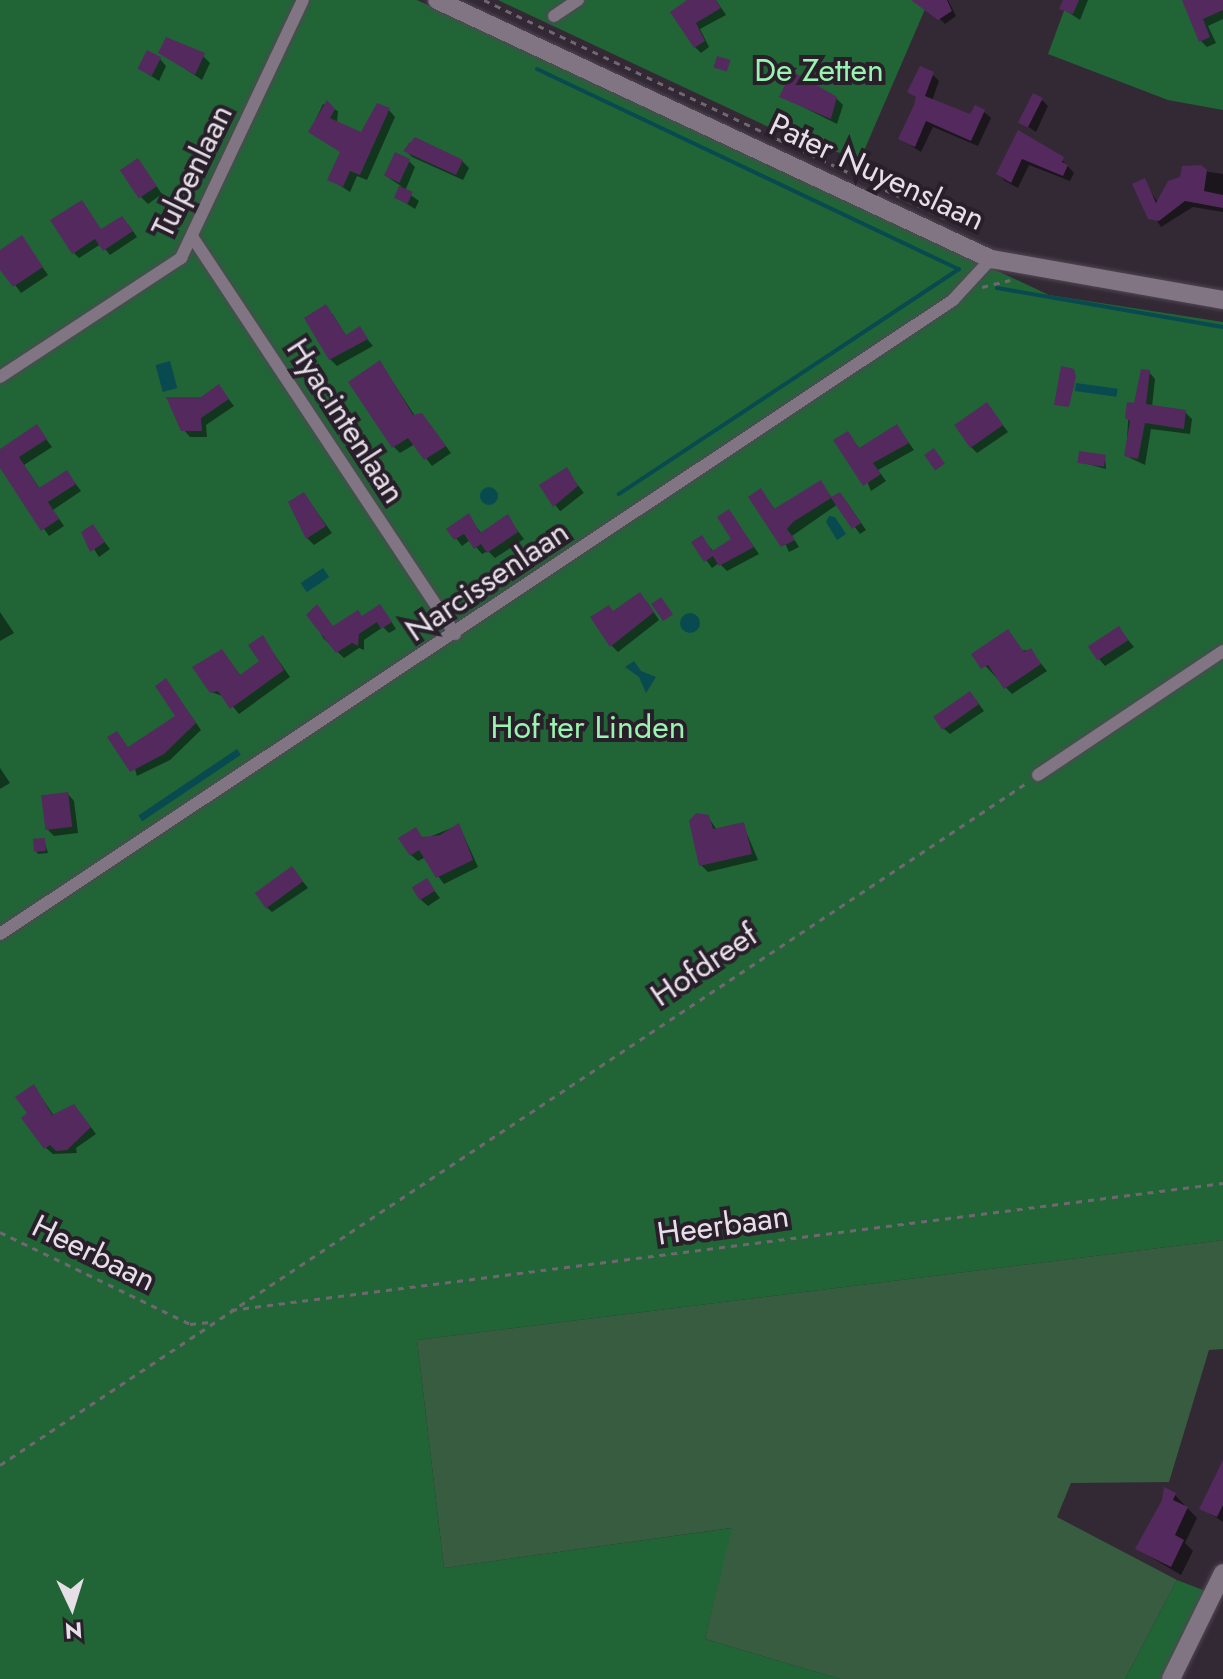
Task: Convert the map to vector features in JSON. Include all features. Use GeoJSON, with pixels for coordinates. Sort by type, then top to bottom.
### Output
{"type":"FeatureCollection","features":[{"type":"Feature","properties":{"kind":"street","name":"Tulpenlaan"},"geometry":{"type":"LineString","coordinates":[[0,377],[181,258],[303,0]]}},
{"type":"Feature","properties":{"kind":"street","name":"Pater Nuyenslaan"},"geometry":{"type":"LineString","coordinates":[[437,0],[991,259],[1223,300]]}},
{"type":"Feature","properties":{"kind":"street"},"geometry":{"type":"LineString","coordinates":[[554,16],[578,0]]}},
{"type":"Feature","properties":{"kind":"street","name":"Hyacintenlaan"},"geometry":{"type":"LineString","coordinates":[[193,238],[455,634]]}},
{"type":"Feature","properties":{"kind":"street","name":"Narcissenlaan"},"geometry":{"type":"LineString","coordinates":[[0,934],[953,300],[991,259]]}},
{"type":"Feature","properties":{"kind":"street"},"geometry":{"type":"LineString","coordinates":[[1038,775],[1223,651]]}},
{"type":"Feature","properties":{"kind":"street"},"geometry":{"type":"LineString","coordinates":[[1171,1679],[1223,1573]]}},
{"type":"Feature","properties":{"kind":"path"},"geometry":{"type":"LineString","coordinates":[[484,0],[956,223]]}},
{"type":"Feature","properties":{"kind":"path","name":"Hofdreef"},"geometry":{"type":"LineString","coordinates":[[0,1465],[1038,775]]}},
{"type":"Feature","properties":{"kind":"path","name":"Heerbaan"},"geometry":{"type":"LineString","coordinates":[[229,1310],[1223,1183]]}},
{"type":"Feature","properties":{"kind":"path","name":"Heerbaan"},"geometry":{"type":"LineString","coordinates":[[0,1232],[190,1324],[214,1321]]}},
{"type":"Feature","properties":{"kind":"green space","name":"Hof ter Linden"},"geometry":{"type":"Polygon","coordinates":[[[0,0],[417,0],[1049,295],[1223,322],[1223,1240],[417,1340],[444,1568],[732,1528],[705,1639],[840,1679],[0,1679],[0,0]]]}},
{"type":"Feature","properties":{"kind":"green space","name":"De Zetten"},"geometry":{"type":"Polygon","coordinates":[[[498,0],[929,0],[860,160],[775,130],[498,0]]]}},
{"type":"Feature","properties":{"kind":"green space"},"geometry":{"type":"Polygon","coordinates":[[[1068,0],[1223,0],[1223,110],[1168,100],[1048,54],[1068,0]]]}},
{"type":"Feature","properties":{"kind":"green space"},"geometry":{"type":"Polygon","coordinates":[[[1223,1240],[1223,1349],[1209,1350],[1169,1482],[1071,1483],[1057,1517],[1177,1580],[1125,1679],[840,1679],[705,1639],[731,1528],[444,1568],[417,1340],[1223,1240]]]}},
{"type":"Feature","properties":{"kind":"green space"},"geometry":{"type":"Polygon","coordinates":[[[1177,1580],[1208,1592],[1165,1679],[1125,1679],[1177,1580]]]}},
{"type":"Feature","properties":{"kind":"water"},"geometry":{"type":"Polygon","coordinates":[[[170,361],[177,388],[163,392],[156,365],[170,361]]]}},
{"type":"Feature","properties":{"kind":"water"},"geometry":{"type":"Polygon","coordinates":[[[1076,383],[1118,389],[1116,397],[1075,391],[1076,383]]]}},
{"type":"Feature","properties":{"kind":"water"},"geometry":{"type":"Polygon","coordinates":[[[489,487],[498,496],[489,505],[480,496],[489,487]]]}},
{"type":"Feature","properties":{"kind":"water"},"geometry":{"type":"Polygon","coordinates":[[[829,516],[835,517],[846,534],[837,540],[826,522],[829,516]]]}},
{"type":"Feature","properties":{"kind":"water"},"geometry":{"type":"Polygon","coordinates":[[[323,568],[329,577],[307,592],[301,583],[323,568]]]}},
{"type":"Feature","properties":{"kind":"water"},"geometry":{"type":"Polygon","coordinates":[[[690,613],[697,616],[700,623],[697,630],[690,633],[683,630],[680,623],[683,616],[690,613]]]}},
{"type":"Feature","properties":{"kind":"water"},"geometry":{"type":"Polygon","coordinates":[[[634,661],[641,671],[656,677],[646,693],[639,677],[625,667],[634,661]]]}},
{"type":"Feature","properties":{"kind":"water"},"geometry":{"type":"Polygon","coordinates":[[[237,749],[241,755],[142,821],[138,816],[237,749]]]}},
{"type":"Feature","properties":{"kind":"building"},"geometry":{"type":"Polygon","coordinates":[[[687,0],[716,0],[721,8],[696,23],[705,41],[694,48],[670,12],[687,0]]]}},
{"type":"Feature","properties":{"kind":"building"},"geometry":{"type":"Polygon","coordinates":[[[911,0],[947,0],[952,11],[938,20],[911,0]]]}},
{"type":"Feature","properties":{"kind":"building"},"geometry":{"type":"Polygon","coordinates":[[[1063,0],[1079,0],[1073,14],[1059,9],[1063,0]]]}},
{"type":"Feature","properties":{"kind":"building"},"geometry":{"type":"Polygon","coordinates":[[[1182,0],[1223,0],[1223,10],[1203,19],[1210,37],[1199,42],[1182,0]]]}},
{"type":"Feature","properties":{"kind":"building"},"geometry":{"type":"Polygon","coordinates":[[[166,37],[205,53],[195,75],[158,53],[166,37]]]}},
{"type":"Feature","properties":{"kind":"building"},"geometry":{"type":"Polygon","coordinates":[[[147,50],[161,57],[152,76],[137,69],[147,50]]]}},
{"type":"Feature","properties":{"kind":"building"},"geometry":{"type":"Polygon","coordinates":[[[717,56],[730,60],[727,72],[713,67],[717,56]]]}},
{"type":"Feature","properties":{"kind":"building"},"geometry":{"type":"Polygon","coordinates":[[[920,66],[934,72],[925,96],[970,114],[975,105],[985,110],[971,141],[926,121],[915,147],[898,139],[914,105],[916,97],[907,92],[920,66]]]}},
{"type":"Feature","properties":{"kind":"building"},"geometry":{"type":"Polygon","coordinates":[[[792,71],[837,97],[831,119],[779,97],[792,71]]]}},
{"type":"Feature","properties":{"kind":"building"},"geometry":{"type":"Polygon","coordinates":[[[1033,93],[1043,98],[1028,127],[1018,122],[1033,93]]]}},
{"type":"Feature","properties":{"kind":"building"},"geometry":{"type":"Polygon","coordinates":[[[327,100],[335,109],[330,118],[361,132],[377,103],[390,108],[360,175],[350,171],[343,187],[327,180],[340,152],[308,132],[327,100]]]}},
{"type":"Feature","properties":{"kind":"building"},"geometry":{"type":"Polygon","coordinates":[[[1018,130],[1064,157],[1062,162],[1068,165],[1063,176],[1022,159],[1011,183],[996,174],[1018,130]]]}},
{"type":"Feature","properties":{"kind":"building"},"geometry":{"type":"Polygon","coordinates":[[[415,137],[463,160],[456,175],[403,151],[415,137]]]}},
{"type":"Feature","properties":{"kind":"building"},"geometry":{"type":"Polygon","coordinates":[[[395,152],[410,159],[399,183],[384,176],[395,152]]]}},
{"type":"Feature","properties":{"kind":"building"},"geometry":{"type":"Polygon","coordinates":[[[138,158],[157,186],[139,198],[120,170],[138,158]]]}},
{"type":"Feature","properties":{"kind":"building"},"geometry":{"type":"Polygon","coordinates":[[[1201,165],[1207,170],[1204,191],[1223,195],[1223,208],[1185,201],[1159,221],[1148,219],[1132,184],[1145,178],[1156,203],[1168,181],[1180,177],[1182,166],[1201,165]]]}},
{"type":"Feature","properties":{"kind":"building"},"geometry":{"type":"Polygon","coordinates":[[[399,186],[413,192],[408,204],[394,198],[399,186]]]}},
{"type":"Feature","properties":{"kind":"building"},"geometry":{"type":"Polygon","coordinates":[[[82,200],[101,229],[122,216],[133,231],[103,251],[95,239],[72,254],[50,220],[82,200]]]}},
{"type":"Feature","properties":{"kind":"building"},"geometry":{"type":"Polygon","coordinates":[[[22,235],[43,267],[13,287],[0,270],[0,250],[22,235]]]}},
{"type":"Feature","properties":{"kind":"building"},"geometry":{"type":"Polygon","coordinates":[[[326,304],[346,335],[360,326],[368,339],[329,360],[304,318],[326,304]]]}},
{"type":"Feature","properties":{"kind":"building"},"geometry":{"type":"Polygon","coordinates":[[[380,360],[413,415],[422,413],[446,446],[424,460],[408,438],[392,448],[348,382],[380,360]]]}},
{"type":"Feature","properties":{"kind":"building"},"geometry":{"type":"Polygon","coordinates":[[[1061,366],[1074,369],[1076,377],[1069,407],[1054,405],[1061,366]]]}},
{"type":"Feature","properties":{"kind":"building"},"geometry":{"type":"Polygon","coordinates":[[[1141,369],[1150,370],[1146,404],[1186,410],[1184,429],[1145,423],[1138,459],[1124,456],[1130,421],[1125,418],[1127,402],[1134,403],[1141,369]]]}},
{"type":"Feature","properties":{"kind":"building"},"geometry":{"type":"Polygon","coordinates":[[[219,384],[229,399],[201,418],[202,431],[181,431],[166,397],[201,397],[219,384]]]}},
{"type":"Feature","properties":{"kind":"building"},"geometry":{"type":"Polygon","coordinates":[[[987,402],[1003,425],[970,448],[954,425],[987,402]]]}},
{"type":"Feature","properties":{"kind":"building"},"geometry":{"type":"Polygon","coordinates":[[[37,424],[47,439],[19,457],[39,488],[67,470],[76,484],[48,502],[59,519],[41,531],[0,468],[0,449],[37,424]]]}},
{"type":"Feature","properties":{"kind":"building"},"geometry":{"type":"Polygon","coordinates":[[[897,424],[909,443],[873,463],[881,474],[863,486],[833,440],[848,431],[859,448],[897,424]]]}},
{"type":"Feature","properties":{"kind":"building"},"geometry":{"type":"Polygon","coordinates":[[[934,448],[945,464],[935,470],[924,455],[934,448]]]}},
{"type":"Feature","properties":{"kind":"building"},"geometry":{"type":"Polygon","coordinates":[[[1079,451],[1106,455],[1104,467],[1077,463],[1079,451]]]}},
{"type":"Feature","properties":{"kind":"building"},"geometry":{"type":"Polygon","coordinates":[[[567,467],[578,486],[553,507],[539,485],[567,467]]]}},
{"type":"Feature","properties":{"kind":"building"},"geometry":{"type":"Polygon","coordinates":[[[821,480],[831,497],[840,492],[861,523],[852,529],[831,498],[793,522],[787,529],[795,540],[781,547],[748,497],[761,488],[774,509],[821,480]]]}},
{"type":"Feature","properties":{"kind":"building"},"geometry":{"type":"Polygon","coordinates":[[[304,492],[326,526],[306,539],[288,502],[304,492]]]}},
{"type":"Feature","properties":{"kind":"building"},"geometry":{"type":"Polygon","coordinates":[[[729,509],[754,547],[719,566],[713,556],[704,562],[691,542],[702,535],[712,551],[731,539],[717,517],[729,509]]]}},
{"type":"Feature","properties":{"kind":"building"},"geometry":{"type":"Polygon","coordinates":[[[469,513],[480,533],[508,514],[518,532],[487,553],[481,544],[474,549],[464,534],[454,540],[446,529],[469,513]]]}},
{"type":"Feature","properties":{"kind":"building"},"geometry":{"type":"Polygon","coordinates":[[[93,524],[105,542],[90,552],[81,532],[93,524]]]}},
{"type":"Feature","properties":{"kind":"building"},"geometry":{"type":"Polygon","coordinates":[[[640,592],[654,612],[610,647],[590,617],[609,605],[613,611],[640,592]]]}},
{"type":"Feature","properties":{"kind":"building"},"geometry":{"type":"Polygon","coordinates":[[[661,597],[673,614],[663,621],[651,604],[661,597]]]}},
{"type":"Feature","properties":{"kind":"building"},"geometry":{"type":"Polygon","coordinates":[[[317,604],[333,626],[358,610],[362,616],[380,604],[392,622],[381,629],[377,622],[359,634],[358,646],[352,643],[336,653],[306,615],[317,604]]]}},
{"type":"Feature","properties":{"kind":"building"},"geometry":{"type":"Polygon","coordinates":[[[1119,626],[1128,640],[1097,660],[1088,646],[1119,626]]]}},
{"type":"Feature","properties":{"kind":"building"},"geometry":{"type":"Polygon","coordinates":[[[1008,629],[1024,652],[1031,648],[1041,664],[1004,689],[988,665],[981,669],[971,654],[1008,629]]]}},
{"type":"Feature","properties":{"kind":"building"},"geometry":{"type":"Polygon","coordinates":[[[263,635],[284,670],[230,709],[218,691],[210,693],[192,667],[222,649],[240,675],[259,661],[248,645],[263,635]]]}},
{"type":"Feature","properties":{"kind":"building"},"geometry":{"type":"Polygon","coordinates":[[[166,678],[196,723],[164,754],[130,772],[107,737],[117,731],[128,747],[175,716],[155,686],[166,678]]]}},
{"type":"Feature","properties":{"kind":"building"},"geometry":{"type":"Polygon","coordinates":[[[970,691],[979,704],[942,730],[933,717],[970,691]]]}},
{"type":"Feature","properties":{"kind":"building"},"geometry":{"type":"Polygon","coordinates":[[[68,792],[72,827],[45,830],[41,795],[68,792]]]}},
{"type":"Feature","properties":{"kind":"building"},"geometry":{"type":"Polygon","coordinates":[[[696,813],[709,815],[713,829],[744,822],[752,854],[699,866],[689,821],[696,813]]]}},
{"type":"Feature","properties":{"kind":"building"},"geometry":{"type":"Polygon","coordinates":[[[459,823],[473,860],[436,878],[419,850],[410,856],[398,838],[416,827],[422,837],[440,835],[459,823]]]}},
{"type":"Feature","properties":{"kind":"building"},"geometry":{"type":"Polygon","coordinates":[[[45,838],[46,851],[34,852],[33,839],[45,838]]]}},
{"type":"Feature","properties":{"kind":"building"},"geometry":{"type":"Polygon","coordinates":[[[292,866],[303,881],[266,908],[255,893],[292,866]]]}},
{"type":"Feature","properties":{"kind":"building"},"geometry":{"type":"Polygon","coordinates":[[[427,878],[435,891],[420,900],[412,888],[427,878]]]}},
{"type":"Feature","properties":{"kind":"building"},"geometry":{"type":"Polygon","coordinates":[[[34,1084],[52,1115],[74,1104],[91,1127],[67,1150],[56,1151],[50,1145],[44,1149],[21,1118],[27,1113],[15,1097],[34,1084]]]}},
{"type":"Feature","properties":{"kind":"building"},"geometry":{"type":"Polygon","coordinates":[[[1223,1460],[1223,1505],[1217,1517],[1199,1509],[1223,1460]]]}},
{"type":"Feature","properties":{"kind":"building"},"geometry":{"type":"Polygon","coordinates":[[[1164,1487],[1176,1493],[1173,1500],[1188,1507],[1175,1535],[1184,1540],[1171,1567],[1135,1549],[1162,1500],[1164,1487]]]}},
{"type":"Feature","properties":{"kind":"waterway"},"geometry":{"type":"LineString","coordinates":[[537,69],[959,269],[619,494]]}},
{"type":"Feature","properties":{"kind":"waterway"},"geometry":{"type":"LineString","coordinates":[[997,288],[1223,327]]}}]}
